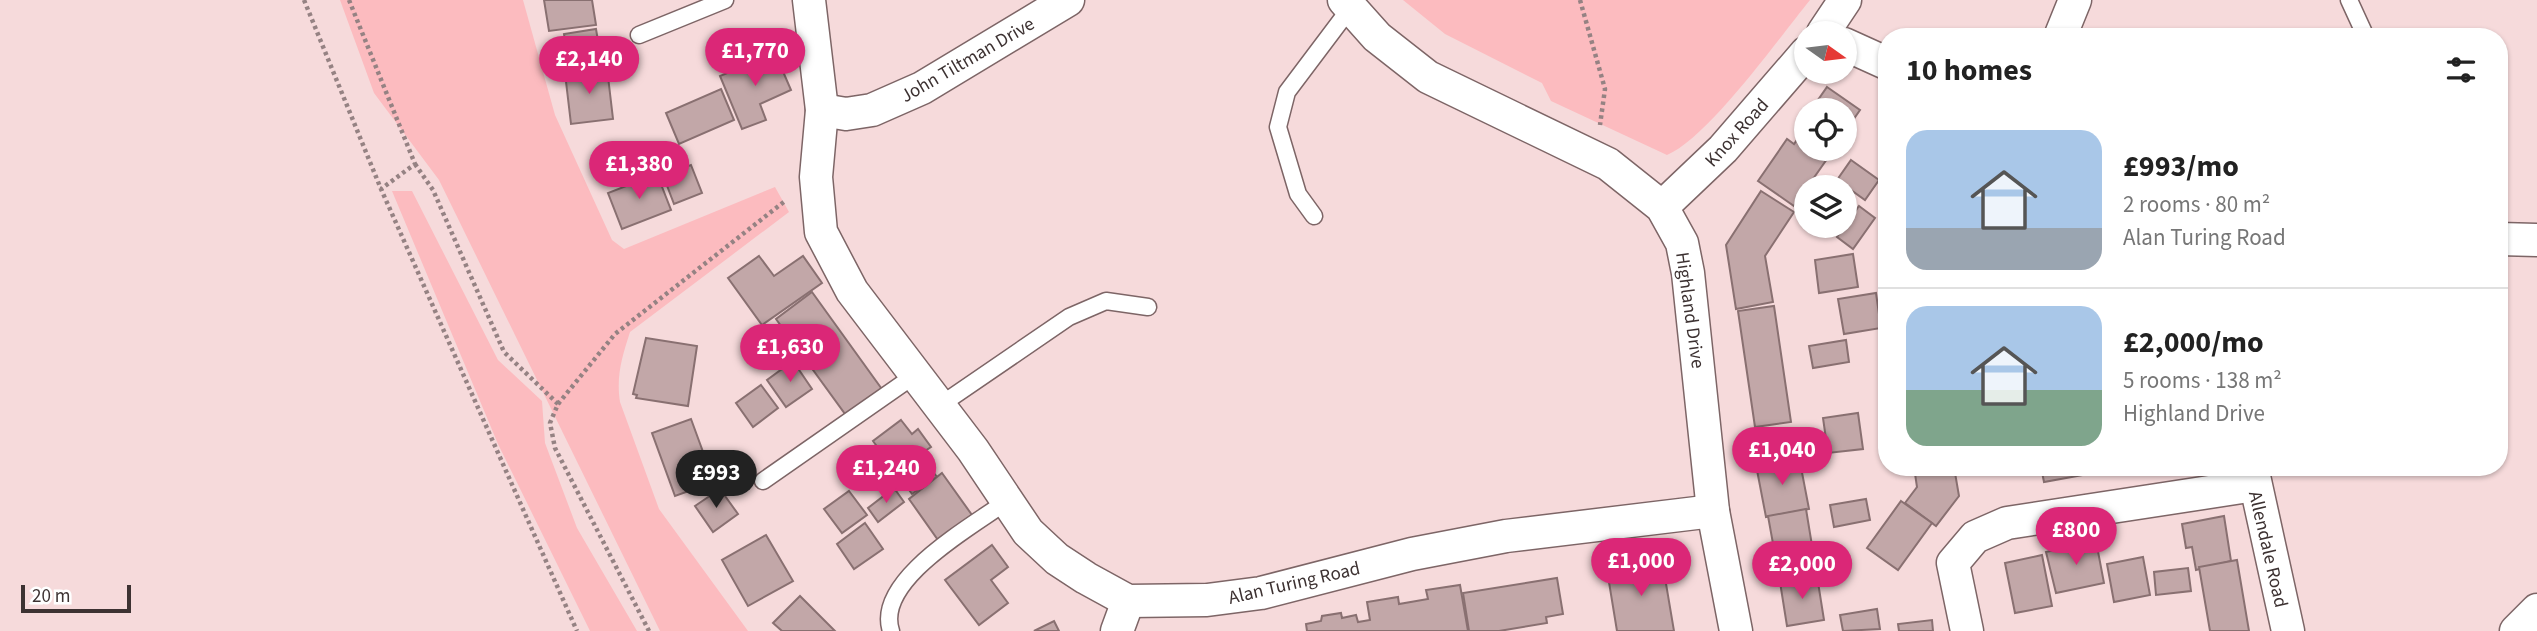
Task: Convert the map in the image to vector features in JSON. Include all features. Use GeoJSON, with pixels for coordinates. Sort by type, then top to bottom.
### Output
{"type":"FeatureCollection","features":[{"type":"Feature","properties":{"kind":"street"},"geometry":{"type":"LineString","coordinates":[[810,0],[822,110],[816,177],[821,232],[852,291],[939,406],[1028,532],[1057,559],[1128,601],[1117,631]]}},
{"type":"Feature","properties":{"kind":"street","name":"John Tiltman Drive"},"geometry":{"type":"LineString","coordinates":[[822,110],[846,114],[872,110],[922,88],[1068,0]]}},
{"type":"Feature","properties":{"kind":"street"},"geometry":{"type":"LineString","coordinates":[[1831,21],[1845,0]]}},
{"type":"Feature","properties":{"kind":"street"},"geometry":{"type":"LineString","coordinates":[[2064,28],[2075,0]]}},
{"type":"Feature","properties":{"kind":"street","name":"Highland Drive"},"geometry":{"type":"LineString","coordinates":[[1348,3],[1377,37],[1428,77],[1608,164],[1662,207],[1682,243],[1690,285],[1713,511],[1736,631]]}},
{"type":"Feature","properties":{"kind":"street"},"geometry":{"type":"LineString","coordinates":[[1857,50],[1878,59]]}},
{"type":"Feature","properties":{"kind":"street","name":"Knox Road"},"geometry":{"type":"LineString","coordinates":[[1662,207],[1723,149],[1794,67]]}},
{"type":"Feature","properties":{"kind":"street"},"geometry":{"type":"LineString","coordinates":[[2508,239],[2537,240]]}},
{"type":"Feature","properties":{"kind":"street"},"geometry":{"type":"LineString","coordinates":[[1967,631],[1954,563],[1975,537],[2007,523],[2253,476]]}},
{"type":"Feature","properties":{"kind":"street","name":"Allendale Road"},"geometry":{"type":"LineString","coordinates":[[2253,476],[2288,631]]}},
{"type":"Feature","properties":{"kind":"street","name":"Alan Turing Road"},"geometry":{"type":"LineString","coordinates":[[1128,601],[1207,600],[1261,593],[1452,546],[1507,536],[1713,511]]}},
{"type":"Feature","properties":{"kind":"street"},"geometry":{"type":"LineString","coordinates":[[2516,631],[2537,610]]}},
{"type":"Feature","properties":{"kind":"lane"},"geometry":{"type":"LineString","coordinates":[[639,34],[724,0]]}},
{"type":"Feature","properties":{"kind":"lane"},"geometry":{"type":"LineString","coordinates":[[2349,0],[2362,28]]}},
{"type":"Feature","properties":{"kind":"lane"},"geometry":{"type":"LineString","coordinates":[[1314,216],[1298,194],[1278,127],[1287,92],[1348,3]]}},
{"type":"Feature","properties":{"kind":"lane"},"geometry":{"type":"LineString","coordinates":[[939,406],[1069,317],[1106,302],[1149,307]]}},
{"type":"Feature","properties":{"kind":"lane"},"geometry":{"type":"LineString","coordinates":[[763,481],[915,375]]}},
{"type":"Feature","properties":{"kind":"lane"},"geometry":{"type":"LineString","coordinates":[[891,631],[888,622],[898,587],[919,565],[1007,501]]}},
{"type":"Feature","properties":{"kind":"path"},"geometry":{"type":"LineString","coordinates":[[304,0],[380,189],[577,631]]}},
{"type":"Feature","properties":{"kind":"path"},"geometry":{"type":"LineString","coordinates":[[349,0],[415,164],[433,190],[504,352],[558,404]]}},
{"type":"Feature","properties":{"kind":"path"},"geometry":{"type":"LineString","coordinates":[[1580,0],[1605,89],[1603,117],[1589,155]]}},
{"type":"Feature","properties":{"kind":"path"},"geometry":{"type":"LineString","coordinates":[[380,189],[415,164]]}},
{"type":"Feature","properties":{"kind":"path"},"geometry":{"type":"LineString","coordinates":[[649,631],[555,448],[550,423],[558,404],[615,334],[816,177]]}},
{"type":"Feature","properties":{"kind":"shaded area"},"geometry":{"type":"Polygon","coordinates":[[[340,0],[523,0],[555,115],[612,240],[624,249],[775,187],[789,212],[630,332],[619,375],[620,402],[659,509],[748,631],[660,631],[439,180],[374,93],[340,0]]]}},
{"type":"Feature","properties":{"kind":"shaded area"},"geometry":{"type":"Polygon","coordinates":[[[1403,0],[1810,0],[1722,109],[1684,145],[1667,155],[1551,101],[1542,83],[1445,34],[1403,0]]]}},
{"type":"Feature","properties":{"kind":"shaded area"},"geometry":{"type":"Polygon","coordinates":[[[392,191],[412,191],[498,360],[542,401],[545,443],[577,528],[637,631],[590,631],[498,444],[392,191]]]}},
{"type":"Feature","properties":{"kind":"building"},"geometry":{"type":"Polygon","coordinates":[[[544,0],[592,0],[596,25],[549,31],[544,0]]]}},
{"type":"Feature","properties":{"kind":"building"},"geometry":{"type":"Polygon","coordinates":[[[596,29],[601,59],[569,65],[564,34],[596,29]]]}},
{"type":"Feature","properties":{"kind":"building"},"geometry":{"type":"Polygon","coordinates":[[[775,53],[791,90],[760,104],[766,120],[742,129],[720,76],[775,53]]]}},
{"type":"Feature","properties":{"kind":"building"},"geometry":{"type":"Polygon","coordinates":[[[607,68],[613,119],[571,124],[565,73],[607,68]]]}},
{"type":"Feature","properties":{"kind":"building"},"geometry":{"type":"Polygon","coordinates":[[[1827,87],[1843,98],[1819,98],[1827,87]]]}},
{"type":"Feature","properties":{"kind":"building"},"geometry":{"type":"Polygon","coordinates":[[[721,89],[734,120],[679,144],[666,113],[721,89]]]}},
{"type":"Feature","properties":{"kind":"building"},"geometry":{"type":"Polygon","coordinates":[[[1787,139],[1794,144],[1794,161],[1826,161],[1816,175],[1794,175],[1794,206],[1758,181],[1787,139]]]}},
{"type":"Feature","properties":{"kind":"building"},"geometry":{"type":"Polygon","coordinates":[[[1850,161],[1878,179],[1865,200],[1857,194],[1857,175],[1840,175],[1850,161]]]}},
{"type":"Feature","properties":{"kind":"building"},"geometry":{"type":"Polygon","coordinates":[[[691,165],[702,193],[674,204],[663,175],[691,165]]]}},
{"type":"Feature","properties":{"kind":"building"},"geometry":{"type":"Polygon","coordinates":[[[657,174],[671,210],[622,229],[608,193],[657,174]]]}},
{"type":"Feature","properties":{"kind":"building"},"geometry":{"type":"Polygon","coordinates":[[[1761,191],[1794,212],[1765,256],[1773,302],[1736,309],[1726,245],[1761,191]]]}},
{"type":"Feature","properties":{"kind":"building"},"geometry":{"type":"Polygon","coordinates":[[[1859,206],[1875,218],[1853,249],[1838,238],[1857,238],[1859,206]]]}},
{"type":"Feature","properties":{"kind":"building"},"geometry":{"type":"Polygon","coordinates":[[[1853,254],[1858,287],[1819,293],[1815,260],[1853,254]]]}},
{"type":"Feature","properties":{"kind":"building"},"geometry":{"type":"Polygon","coordinates":[[[759,256],[774,276],[803,256],[822,283],[762,325],[728,278],[759,256]]]}},
{"type":"Feature","properties":{"kind":"building"},"geometry":{"type":"Polygon","coordinates":[[[812,292],[884,392],[848,418],[776,319],[812,292]]]}},
{"type":"Feature","properties":{"kind":"building"},"geometry":{"type":"Polygon","coordinates":[[[1876,293],[1878,328],[1844,334],[1838,299],[1876,293]]]}},
{"type":"Feature","properties":{"kind":"building"},"geometry":{"type":"Polygon","coordinates":[[[1774,306],[1791,422],[1755,427],[1738,311],[1774,306]]]}},
{"type":"Feature","properties":{"kind":"building"},"geometry":{"type":"Polygon","coordinates":[[[646,338],[697,346],[688,406],[636,398],[637,395],[633,394],[646,338]]]}},
{"type":"Feature","properties":{"kind":"building"},"geometry":{"type":"Polygon","coordinates":[[[1846,340],[1849,362],[1813,368],[1809,346],[1846,340]]]}},
{"type":"Feature","properties":{"kind":"building"},"geometry":{"type":"Polygon","coordinates":[[[793,361],[812,389],[786,407],[767,380],[793,361]]]}},
{"type":"Feature","properties":{"kind":"building"},"geometry":{"type":"Polygon","coordinates":[[[761,385],[778,408],[753,427],[736,403],[761,385]]]}},
{"type":"Feature","properties":{"kind":"building"},"geometry":{"type":"Polygon","coordinates":[[[1858,413],[1863,449],[1828,453],[1823,418],[1858,413]]]}},
{"type":"Feature","properties":{"kind":"building"},"geometry":{"type":"Polygon","coordinates":[[[691,419],[714,482],[675,496],[652,433],[691,419]]]}},
{"type":"Feature","properties":{"kind":"building"},"geometry":{"type":"Polygon","coordinates":[[[901,420],[912,434],[918,429],[931,447],[925,451],[933,461],[928,465],[937,477],[912,494],[873,441],[901,420]]]}},
{"type":"Feature","properties":{"kind":"building"},"geometry":{"type":"Polygon","coordinates":[[[1799,457],[1809,509],[1766,517],[1756,465],[1799,457]]]}},
{"type":"Feature","properties":{"kind":"building"},"geometry":{"type":"Polygon","coordinates":[[[942,473],[972,515],[938,540],[909,499],[942,473]]]}},
{"type":"Feature","properties":{"kind":"building"},"geometry":{"type":"Polygon","coordinates":[[[1915,476],[1956,476],[1959,496],[1936,526],[1905,503],[1917,487],[1915,476]]]}},
{"type":"Feature","properties":{"kind":"building"},"geometry":{"type":"Polygon","coordinates":[[[2043,476],[2077,476],[2044,482],[2043,476]]]}},
{"type":"Feature","properties":{"kind":"building"},"geometry":{"type":"Polygon","coordinates":[[[894,488],[904,502],[878,522],[868,508],[894,488]]]}},
{"type":"Feature","properties":{"kind":"building"},"geometry":{"type":"Polygon","coordinates":[[[720,489],[738,514],[713,532],[695,506],[720,489]]]}},
{"type":"Feature","properties":{"kind":"building"},"geometry":{"type":"Polygon","coordinates":[[[849,491],[867,515],[842,533],[824,509],[849,491]]]}},
{"type":"Feature","properties":{"kind":"building"},"geometry":{"type":"Polygon","coordinates":[[[1866,499],[1870,520],[1834,527],[1830,505],[1866,499]]]}},
{"type":"Feature","properties":{"kind":"building"},"geometry":{"type":"Polygon","coordinates":[[[1901,501],[1932,523],[1898,570],[1867,548],[1901,501]]]}},
{"type":"Feature","properties":{"kind":"building"},"geometry":{"type":"Polygon","coordinates":[[[1806,509],[1817,576],[1780,582],[1768,516],[1806,509]]]}},
{"type":"Feature","properties":{"kind":"building"},"geometry":{"type":"Polygon","coordinates":[[[2224,516],[2231,561],[2196,570],[2192,547],[2186,548],[2182,524],[2224,516]]]}},
{"type":"Feature","properties":{"kind":"building"},"geometry":{"type":"Polygon","coordinates":[[[865,523],[883,549],[854,569],[837,544],[865,523]]]}},
{"type":"Feature","properties":{"kind":"building"},"geometry":{"type":"Polygon","coordinates":[[[766,535],[793,581],[748,606],[722,560],[766,535]]]}},
{"type":"Feature","properties":{"kind":"building"},"geometry":{"type":"Polygon","coordinates":[[[2096,541],[2104,583],[2056,593],[2046,552],[2096,541]]]}},
{"type":"Feature","properties":{"kind":"building"},"geometry":{"type":"Polygon","coordinates":[[[992,545],[1008,567],[991,580],[1008,603],[979,625],[945,580],[992,545]]]}},
{"type":"Feature","properties":{"kind":"building"},"geometry":{"type":"Polygon","coordinates":[[[2042,555],[2052,606],[2015,613],[2005,563],[2042,555]]]}},
{"type":"Feature","properties":{"kind":"building"},"geometry":{"type":"Polygon","coordinates":[[[2143,557],[2150,595],[2114,602],[2107,564],[2143,557]]]}},
{"type":"Feature","properties":{"kind":"building"},"geometry":{"type":"Polygon","coordinates":[[[1662,560],[1674,631],[1617,631],[1607,570],[1662,560]]]}},
{"type":"Feature","properties":{"kind":"building"},"geometry":{"type":"Polygon","coordinates":[[[2237,560],[2249,631],[2210,631],[2199,567],[2237,560]]]}},
{"type":"Feature","properties":{"kind":"building"},"geometry":{"type":"Polygon","coordinates":[[[2188,568],[2191,591],[2156,595],[2154,572],[2188,568]]]}},
{"type":"Feature","properties":{"kind":"building"},"geometry":{"type":"Polygon","coordinates":[[[1817,576],[1824,620],[1787,626],[1780,582],[1817,576]]]}},
{"type":"Feature","properties":{"kind":"building"},"geometry":{"type":"Polygon","coordinates":[[[1557,578],[1563,614],[1546,617],[1547,623],[1499,631],[1469,631],[1463,593],[1557,578]]]}},
{"type":"Feature","properties":{"kind":"building"},"geometry":{"type":"Polygon","coordinates":[[[1460,585],[1468,631],[1307,631],[1306,624],[1321,621],[1322,616],[1341,613],[1342,618],[1356,615],[1358,622],[1370,620],[1367,602],[1398,597],[1399,604],[1428,599],[1426,590],[1460,585]]]}},
{"type":"Feature","properties":{"kind":"building"},"geometry":{"type":"Polygon","coordinates":[[[800,596],[835,631],[782,631],[773,623],[800,596]]]}},
{"type":"Feature","properties":{"kind":"building"},"geometry":{"type":"Polygon","coordinates":[[[1877,609],[1880,629],[1843,631],[1840,615],[1877,609]]]}},
{"type":"Feature","properties":{"kind":"building"},"geometry":{"type":"Polygon","coordinates":[[[1932,620],[1933,631],[1899,631],[1898,624],[1932,620]]]}},
{"type":"Feature","properties":{"kind":"building"},"geometry":{"type":"Polygon","coordinates":[[[1054,621],[1059,631],[1034,631],[1054,621]]]}}]}
